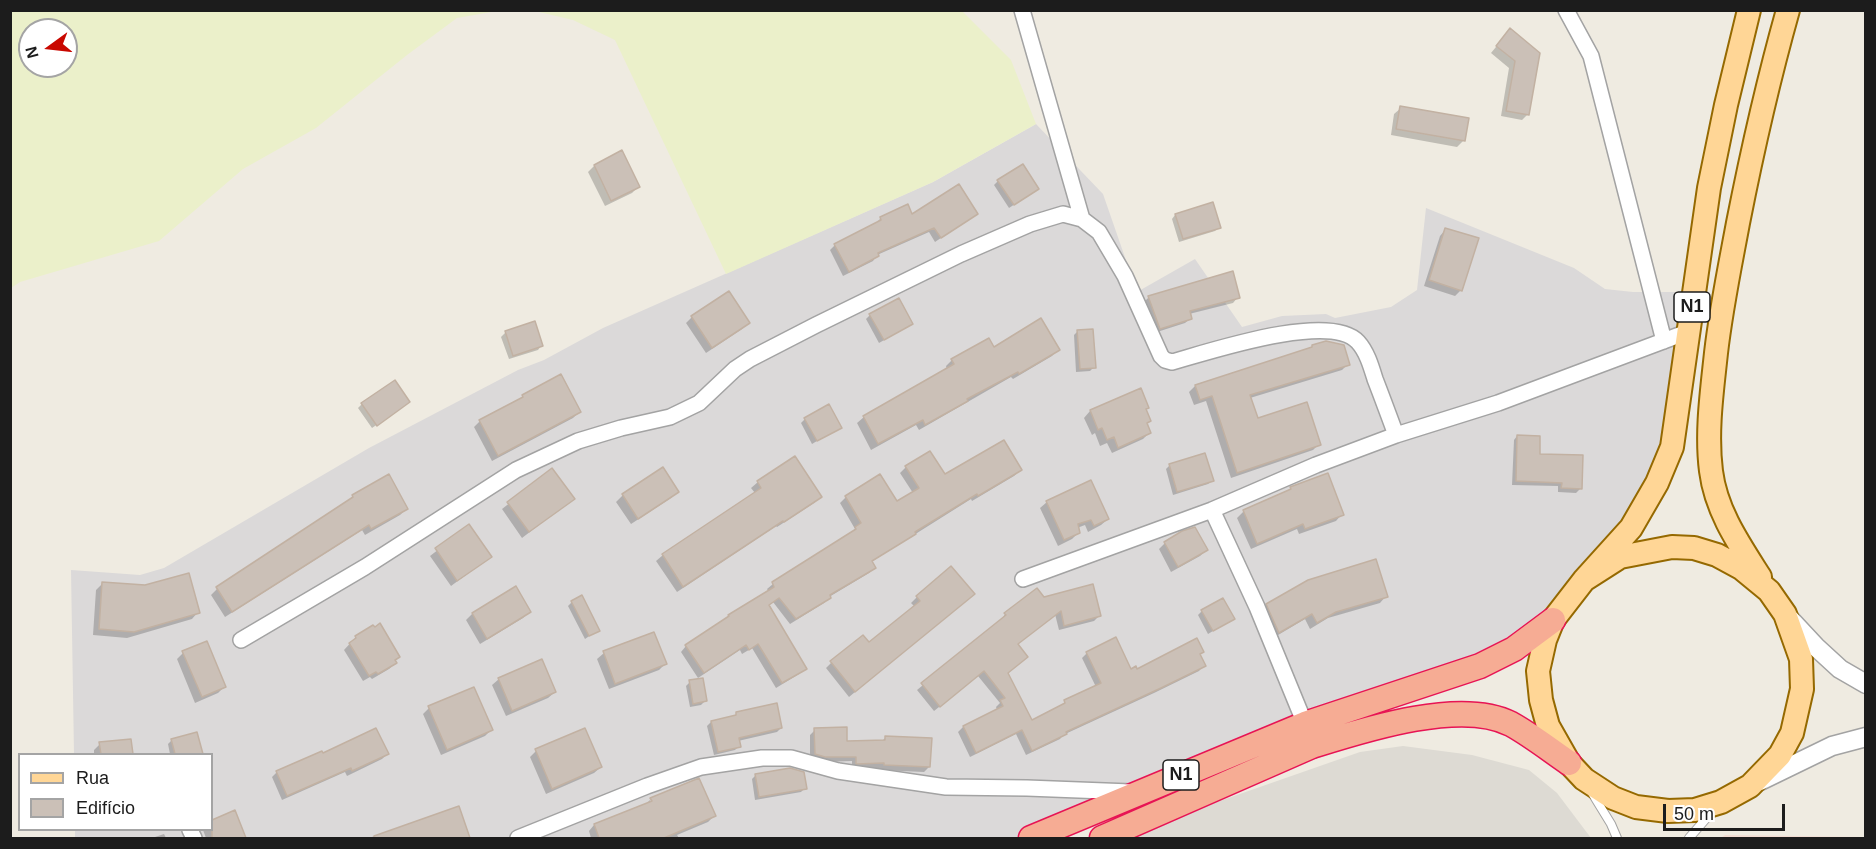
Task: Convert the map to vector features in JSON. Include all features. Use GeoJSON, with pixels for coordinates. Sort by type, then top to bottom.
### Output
{"type":"FeatureCollection","features":[{"type":"Feature","properties":{"kind":"highway","name":"N1"},"geometry":{"type":"LineString","coordinates":[[1030,838],[1305,724],[1480,666],[1514,649],[1553,620]]}},
{"type":"Feature","properties":{"kind":"highway","name":"N1"},"geometry":{"type":"LineString","coordinates":[[1102,838],[1312,746],[1413,719],[1457,714],[1483,716],[1510,723],[1576,771]]}},
{"type":"Feature","properties":{"kind":"main road","name":"N1"},"geometry":{"type":"LineString","coordinates":[[1584,580],[1632,528],[1657,483],[1672,447],[1710,188],[1726,105],[1749,10]]}},
{"type":"Feature","properties":{"kind":"main road","name":"N1"},"geometry":{"type":"LineString","coordinates":[[1769,591],[1733,535],[1720,507],[1711,471],[1709,434],[1721,310],[1750,162],[1788,10]]}},
{"type":"Feature","properties":{"kind":"main road"},"geometry":{"type":"LineString","coordinates":[[1672,547],[1694,548],[1717,555],[1741,568],[1769,591],[1785,614],[1801,659],[1802,689],[1788,740],[1779,755],[1750,786],[1721,802],[1695,810],[1668,811],[1636,807],[1613,798],[1576,771],[1548,726],[1541,700],[1538,671],[1545,640],[1553,620],[1584,580],[1620,557],[1672,547]]}},
{"type":"Feature","properties":{"kind":"street"},"geometry":{"type":"LineString","coordinates":[[1022,10],[1082,219]]}},
{"type":"Feature","properties":{"kind":"street"},"geometry":{"type":"LineString","coordinates":[[1566,10],[1591,56],[1664,341]]}},
{"type":"Feature","properties":{"kind":"street"},"geometry":{"type":"LineString","coordinates":[[241,640],[364,567],[516,470],[578,441],[670,417],[699,403],[735,369],[750,359],[961,254],[1030,224],[1063,214],[1082,219],[1099,232],[1125,276],[1161,356],[1165,360],[1172,362],[1280,333],[1327,331],[1350,335],[1366,354],[1396,435]]}},
{"type":"Feature","properties":{"kind":"street"},"geometry":{"type":"LineString","coordinates":[[1023,579],[1212,510],[1316,465],[1396,435],[1498,403],[1690,331]]}},
{"type":"Feature","properties":{"kind":"street"},"geometry":{"type":"LineString","coordinates":[[1212,510],[1257,607],[1305,724]]}},
{"type":"Feature","properties":{"kind":"street"},"geometry":{"type":"LineString","coordinates":[[1785,614],[1839,669],[1866,684]]}},
{"type":"Feature","properties":{"kind":"street"},"geometry":{"type":"LineString","coordinates":[[1750,786],[1832,746],[1866,737]]}},
{"type":"Feature","properties":{"kind":"street"},"geometry":{"type":"LineString","coordinates":[[518,838],[647,786],[701,767],[762,758],[791,758],[838,771],[946,787],[1140,792]]}},
{"type":"Feature","properties":{"kind":"lane"},"geometry":{"type":"LineString","coordinates":[[1576,771],[1611,824],[1617,838]]}},
{"type":"Feature","properties":{"kind":"lane"},"geometry":{"type":"LineString","coordinates":[[1689,838],[1721,802]]}},
{"type":"Feature","properties":{"kind":"shaded area"},"geometry":{"type":"Polygon","coordinates":[[[1036,124],[1103,194],[1137,292],[1195,259],[1242,327],[1282,316],[1326,314],[1335,318],[1391,307],[1417,290],[1426,208],[1574,268],[1605,289],[1633,292],[1694,292],[1672,447],[1616,546],[1503,652],[1064,838],[75,838],[75,831],[213,831],[213,753],[74,753],[71,570],[140,575],[164,568],[369,448],[518,370],[544,360],[603,328],[933,182],[1036,124]]]}},
{"type":"Feature","properties":{"kind":"shaded area"},"geometry":{"type":"Polygon","coordinates":[[[1403,746],[1472,755],[1529,770],[1557,793],[1591,838],[1132,838],[1217,802],[1360,752],[1403,746]]]}},
{"type":"Feature","properties":{"kind":"shaded area"},"geometry":{"type":"Polygon","coordinates":[[[1725,835],[1865,837],[1866,838],[1721,838],[1725,835]]]}},
{"type":"Feature","properties":{"kind":"green space"},"geometry":{"type":"Polygon","coordinates":[[[11,10],[497,10],[457,18],[316,128],[243,169],[159,241],[20,282],[11,288],[11,10]]]}},
{"type":"Feature","properties":{"kind":"green space"},"geometry":{"type":"Polygon","coordinates":[[[535,11],[962,11],[1011,60],[1036,124],[933,182],[726,274],[615,40],[573,20],[535,11]]]}},
{"type":"Feature","properties":{"kind":"building"},"geometry":{"type":"Polygon","coordinates":[[[1510,28],[1540,53],[1529,115],[1506,111],[1515,61],[1496,46],[1510,28]]]}},
{"type":"Feature","properties":{"kind":"building"},"geometry":{"type":"Polygon","coordinates":[[[1400,106],[1469,118],[1465,141],[1396,129],[1400,106]]]}},
{"type":"Feature","properties":{"kind":"building"},"geometry":{"type":"Polygon","coordinates":[[[622,150],[640,187],[611,201],[594,165],[622,150]]]}},
{"type":"Feature","properties":{"kind":"building"},"geometry":{"type":"Polygon","coordinates":[[[1023,164],[1039,189],[1014,205],[997,180],[1023,164]]]}},
{"type":"Feature","properties":{"kind":"building"},"geometry":{"type":"Polygon","coordinates":[[[959,184],[978,214],[941,238],[934,228],[878,253],[879,256],[849,272],[834,244],[881,220],[880,217],[908,204],[912,214],[959,184]]]}},
{"type":"Feature","properties":{"kind":"building"},"geometry":{"type":"Polygon","coordinates":[[[1213,202],[1221,228],[1183,239],[1175,214],[1213,202]]]}},
{"type":"Feature","properties":{"kind":"building"},"geometry":{"type":"Polygon","coordinates":[[[1445,228],[1479,238],[1462,291],[1429,280],[1445,228]]]}},
{"type":"Feature","properties":{"kind":"building"},"geometry":{"type":"Polygon","coordinates":[[[1233,271],[1240,298],[1190,311],[1192,319],[1160,329],[1148,296],[1233,271]]]}},
{"type":"Feature","properties":{"kind":"building"},"geometry":{"type":"Polygon","coordinates":[[[729,291],[750,323],[712,348],[691,316],[729,291]]]}},
{"type":"Feature","properties":{"kind":"building"},"geometry":{"type":"Polygon","coordinates":[[[899,298],[913,324],[884,340],[869,314],[899,298]]]}},
{"type":"Feature","properties":{"kind":"building"},"geometry":{"type":"Polygon","coordinates":[[[1041,318],[1060,350],[1019,374],[1018,372],[967,399],[968,401],[925,425],[923,420],[878,444],[863,416],[954,364],[951,359],[989,338],[994,347],[1041,318]]]}},
{"type":"Feature","properties":{"kind":"building"},"geometry":{"type":"Polygon","coordinates":[[[535,321],[543,346],[513,356],[505,331],[535,321]]]}},
{"type":"Feature","properties":{"kind":"building"},"geometry":{"type":"Polygon","coordinates":[[[1093,329],[1096,368],[1080,369],[1077,330],[1093,329]]]}},
{"type":"Feature","properties":{"kind":"building"},"geometry":{"type":"Polygon","coordinates":[[[1326,341],[1344,345],[1350,365],[1250,395],[1258,418],[1307,402],[1321,445],[1237,473],[1212,396],[1200,400],[1195,385],[1326,341]]]}},
{"type":"Feature","properties":{"kind":"building"},"geometry":{"type":"Polygon","coordinates":[[[561,374],[581,412],[498,456],[479,420],[561,374]]]}},
{"type":"Feature","properties":{"kind":"building"},"geometry":{"type":"Polygon","coordinates":[[[395,380],[410,402],[377,426],[361,403],[395,380]]]}},
{"type":"Feature","properties":{"kind":"building"},"geometry":{"type":"Polygon","coordinates":[[[1141,388],[1149,408],[1146,409],[1151,421],[1147,423],[1151,433],[1118,448],[1114,437],[1107,440],[1102,428],[1098,430],[1090,410],[1141,388]]]}},
{"type":"Feature","properties":{"kind":"building"},"geometry":{"type":"Polygon","coordinates":[[[829,404],[842,428],[817,441],[804,418],[829,404]]]}},
{"type":"Feature","properties":{"kind":"building"},"geometry":{"type":"Polygon","coordinates":[[[1517,435],[1540,436],[1540,454],[1583,455],[1582,489],[1561,488],[1562,483],[1516,481],[1517,435]]]}},
{"type":"Feature","properties":{"kind":"building"},"geometry":{"type":"Polygon","coordinates":[[[1004,440],[1022,470],[915,532],[916,534],[872,561],[876,568],[830,595],[831,598],[796,619],[779,598],[769,605],[807,669],[782,683],[758,644],[749,650],[746,645],[704,673],[685,645],[774,587],[772,582],[856,529],[855,527],[861,523],[845,496],[880,474],[897,501],[919,488],[905,466],[930,451],[945,474],[1004,440]]]}},
{"type":"Feature","properties":{"kind":"building"},"geometry":{"type":"Polygon","coordinates":[[[1205,453],[1214,481],[1177,492],[1169,464],[1205,453]]]}},
{"type":"Feature","properties":{"kind":"building"},"geometry":{"type":"Polygon","coordinates":[[[795,456],[822,497],[683,587],[662,554],[761,488],[757,481],[795,456]]]}},
{"type":"Feature","properties":{"kind":"building"},"geometry":{"type":"Polygon","coordinates":[[[663,467],[679,492],[638,519],[622,494],[663,467]]]}},
{"type":"Feature","properties":{"kind":"building"},"geometry":{"type":"Polygon","coordinates":[[[552,468],[575,499],[529,532],[507,502],[552,468]]]}},
{"type":"Feature","properties":{"kind":"building"},"geometry":{"type":"Polygon","coordinates":[[[1328,473],[1344,515],[1305,529],[1303,524],[1257,544],[1243,510],[1291,489],[1290,487],[1328,473]]]}},
{"type":"Feature","properties":{"kind":"building"},"geometry":{"type":"Polygon","coordinates":[[[389,474],[408,509],[371,529],[369,525],[232,612],[216,587],[353,497],[352,495],[389,474]]]}},
{"type":"Feature","properties":{"kind":"building"},"geometry":{"type":"Polygon","coordinates":[[[1091,480],[1109,519],[1094,526],[1091,520],[1078,524],[1080,533],[1064,540],[1046,501],[1091,480]]]}},
{"type":"Feature","properties":{"kind":"building"},"geometry":{"type":"Polygon","coordinates":[[[469,524],[492,557],[457,581],[435,548],[469,524]]]}},
{"type":"Feature","properties":{"kind":"building"},"geometry":{"type":"Polygon","coordinates":[[[1195,527],[1208,550],[1178,567],[1164,542],[1182,531],[1195,527]]]}},
{"type":"Feature","properties":{"kind":"building"},"geometry":{"type":"Polygon","coordinates":[[[1376,559],[1388,597],[1336,612],[1317,623],[1312,614],[1279,633],[1266,604],[1308,580],[1376,559]]]}},
{"type":"Feature","properties":{"kind":"building"},"geometry":{"type":"Polygon","coordinates":[[[951,566],[975,594],[855,692],[830,661],[863,635],[869,642],[920,601],[916,596],[951,566]]]}},
{"type":"Feature","properties":{"kind":"building"},"geometry":{"type":"Polygon","coordinates":[[[189,573],[200,613],[134,632],[99,629],[102,582],[145,585],[189,573]]]}},
{"type":"Feature","properties":{"kind":"building"},"geometry":{"type":"Polygon","coordinates":[[[1093,584],[1101,616],[1064,626],[1061,611],[1018,644],[1028,657],[1008,673],[1032,720],[1065,703],[1064,700],[1101,683],[1086,652],[1116,637],[1131,669],[1136,666],[1137,669],[1197,638],[1204,652],[1200,654],[1206,666],[1066,732],[1067,734],[1032,751],[1022,730],[976,753],[963,726],[1003,706],[1000,700],[1005,698],[984,671],[940,707],[921,683],[1037,588],[1044,597],[1093,584]]]}},
{"type":"Feature","properties":{"kind":"building"},"geometry":{"type":"Polygon","coordinates":[[[516,586],[531,612],[487,639],[472,613],[516,586]]]}},
{"type":"Feature","properties":{"kind":"building"},"geometry":{"type":"Polygon","coordinates":[[[582,595],[600,631],[589,636],[571,601],[582,595]]]}},
{"type":"Feature","properties":{"kind":"building"},"geometry":{"type":"Polygon","coordinates":[[[1223,598],[1235,619],[1213,631],[1201,610],[1223,598]]]}},
{"type":"Feature","properties":{"kind":"building"},"geometry":{"type":"Polygon","coordinates":[[[380,623],[400,657],[395,660],[397,663],[378,674],[376,672],[369,676],[349,643],[356,638],[355,636],[380,623]]]}},
{"type":"Feature","properties":{"kind":"building"},"geometry":{"type":"Polygon","coordinates":[[[654,632],[667,664],[615,684],[603,651],[654,632]]]}},
{"type":"Feature","properties":{"kind":"building"},"geometry":{"type":"Polygon","coordinates":[[[207,641],[226,687],[202,697],[182,651],[207,641]]]}},
{"type":"Feature","properties":{"kind":"building"},"geometry":{"type":"Polygon","coordinates":[[[542,659],[556,692],[512,711],[498,678],[542,659]]]}},
{"type":"Feature","properties":{"kind":"building"},"geometry":{"type":"Polygon","coordinates":[[[703,678],[707,701],[693,704],[689,680],[703,678]]]}},
{"type":"Feature","properties":{"kind":"building"},"geometry":{"type":"Polygon","coordinates":[[[474,687],[493,730],[447,750],[428,706],[474,687]]]}},
{"type":"Feature","properties":{"kind":"building"},"geometry":{"type":"Polygon","coordinates":[[[777,703],[782,728],[739,738],[741,747],[718,752],[711,721],[736,715],[736,712],[777,703]]]}},
{"type":"Feature","properties":{"kind":"building"},"geometry":{"type":"Polygon","coordinates":[[[847,727],[847,741],[885,740],[885,736],[932,738],[930,767],[884,765],[884,763],[856,764],[856,757],[825,757],[815,754],[814,728],[847,727]]]}},
{"type":"Feature","properties":{"kind":"building"},"geometry":{"type":"Polygon","coordinates":[[[376,728],[389,754],[287,796],[276,771],[322,751],[323,753],[376,728]]]}},
{"type":"Feature","properties":{"kind":"building"},"geometry":{"type":"Polygon","coordinates":[[[585,728],[602,767],[552,789],[535,749],[585,728]]]}},
{"type":"Feature","properties":{"kind":"building"},"geometry":{"type":"Polygon","coordinates":[[[197,732],[203,753],[175,753],[171,739],[197,732]]]}},
{"type":"Feature","properties":{"kind":"building"},"geometry":{"type":"Polygon","coordinates":[[[131,739],[133,753],[101,753],[99,742],[131,739]]]}},
{"type":"Feature","properties":{"kind":"building"},"geometry":{"type":"Polygon","coordinates":[[[790,768],[804,772],[807,789],[759,797],[755,774],[790,768]]]}},
{"type":"Feature","properties":{"kind":"building"},"geometry":{"type":"Polygon","coordinates":[[[699,778],[716,816],[664,838],[599,838],[594,824],[652,801],[650,798],[699,778]]]}},
{"type":"Feature","properties":{"kind":"building"},"geometry":{"type":"Polygon","coordinates":[[[459,806],[470,838],[374,838],[374,836],[459,806]]]}},
{"type":"Feature","properties":{"kind":"building"},"geometry":{"type":"Polygon","coordinates":[[[235,810],[246,838],[212,838],[213,820],[235,810]]]}}]}
